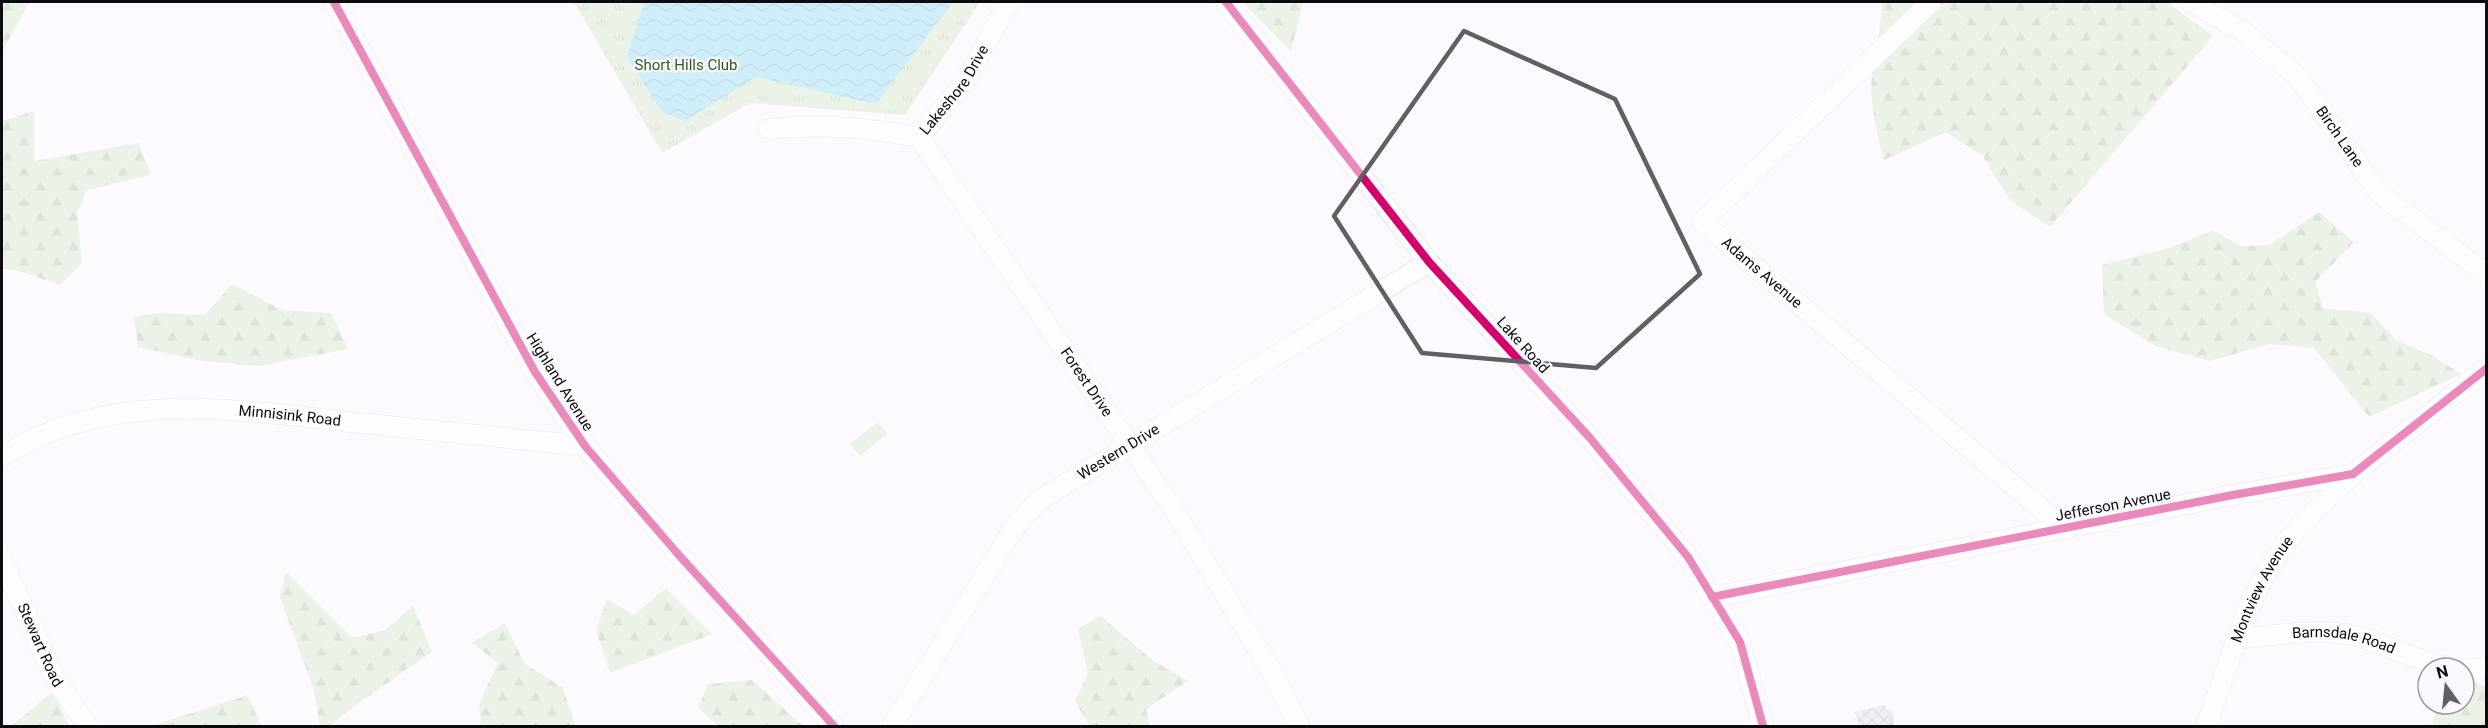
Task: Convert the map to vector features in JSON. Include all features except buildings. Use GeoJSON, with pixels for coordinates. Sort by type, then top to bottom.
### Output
{"type":"FeatureCollection","features":[{"type":"Feature","properties":{"kind":"street","name":"Highland Avenue"},"geometry":{"type":"LineString","coordinates":[[334,2],[535,372],[585,446],[677,553],[834,726]]}},
{"type":"Feature","properties":{"kind":"street","name":"Lakeshore Drive"},"geometry":{"type":"LineString","coordinates":[[769,129],[802,125],[839,125],[918,137],[964,83],[1009,2]]}},
{"type":"Feature","properties":{"kind":"street","name":"Lake Road"},"geometry":{"type":"LineString","coordinates":[[1226,2],[1429,262],[1590,438],[1688,557],[1740,642],[1763,726]]}},
{"type":"Feature","properties":{"kind":"street","name":"Adams Avenue"},"geometry":{"type":"LineString","coordinates":[[1931,2],[1702,222],[2065,529]]}},
{"type":"Feature","properties":{"kind":"street","name":"Birch Lane"},"geometry":{"type":"LineString","coordinates":[[2191,2],[2244,32],[2298,77],[2379,193],[2487,274]]}},
{"type":"Feature","properties":{"kind":"street","name":"Forest Drive"},"geometry":{"type":"LineString","coordinates":[[918,137],[1174,510],[1271,670],[1299,726]]}},
{"type":"Feature","properties":{"kind":"street","name":"Western Drive"},"geometry":{"type":"LineString","coordinates":[[892,726],[1014,528],[1038,501],[1429,262]]}},
{"type":"Feature","properties":{"kind":"street","name":"Jefferson Avenue"},"geometry":{"type":"LineString","coordinates":[[1712,597],[2353,474],[2487,369]]}},
{"type":"Feature","properties":{"kind":"street","name":"Minnisink Road"},"geometry":{"type":"LineString","coordinates":[[2,457],[25,442],[52,430],[94,417],[145,410],[211,409],[585,446]]}},
{"type":"Feature","properties":{"kind":"street","name":"Montview Avenue"},"geometry":{"type":"LineString","coordinates":[[2206,726],[2237,639],[2268,570],[2287,541],[2353,474]]}},
{"type":"Feature","properties":{"kind":"street","name":"Stewart Road"},"geometry":{"type":"LineString","coordinates":[[2,560],[56,681],[88,726]]}},
{"type":"Feature","properties":{"kind":"street","name":"Barnsdale Road"},"geometry":{"type":"LineString","coordinates":[[2237,639],[2298,633],[2357,636],[2416,660]]}},
{"type":"Feature","properties":{"kind":"street"},"geometry":{"type":"LineString","coordinates":[[2219,692],[2220,726]]}},
{"type":"Feature","properties":{"kind":"highlighted area"},"geometry":{"type":"Polygon","coordinates":[[[1464,31],[1615,99],[1700,274],[1596,368],[1422,353],[1334,216],[1464,31]]]}},
{"type":"Feature","properties":{"kind":"green space"},"geometry":{"type":"Polygon","coordinates":[[[2,2],[29,3],[2,52],[2,2]]]}},
{"type":"Feature","properties":{"kind":"green space","name":"Short Hills Club"},"geometry":{"type":"Polygon","coordinates":[[[574,2],[980,2],[905,115],[750,103],[662,153],[574,2]]]}},
{"type":"Feature","properties":{"kind":"green space"},"geometry":{"type":"Polygon","coordinates":[[[1242,2],[1303,2],[1291,51],[1242,2]]]}},
{"type":"Feature","properties":{"kind":"green space"},"geometry":{"type":"Polygon","coordinates":[[[1881,2],[2167,2],[2213,36],[2050,227],[2010,200],[1982,155],[1946,132],[1884,160],[1871,94],[1872,71],[1880,28],[1881,2]]]}},
{"type":"Feature","properties":{"kind":"green space"},"geometry":{"type":"Polygon","coordinates":[[[34,111],[34,161],[139,143],[151,175],[87,190],[77,213],[82,263],[60,285],[16,270],[2,269],[2,121],[34,111]]]}},
{"type":"Feature","properties":{"kind":"green space"},"geometry":{"type":"Polygon","coordinates":[[[2319,212],[2354,242],[2315,282],[2323,308],[2371,313],[2396,340],[2433,356],[2461,374],[2369,417],[2314,348],[2269,344],[2209,361],[2155,346],[2104,314],[2102,265],[2166,249],[2213,231],[2242,246],[2269,245],[2319,212]]]}},
{"type":"Feature","properties":{"kind":"green space"},"geometry":{"type":"Polygon","coordinates":[[[232,284],[282,310],[331,313],[348,349],[259,366],[202,361],[138,347],[134,317],[157,313],[205,315],[232,284]]]}},
{"type":"Feature","properties":{"kind":"green space"},"geometry":{"type":"Polygon","coordinates":[[[878,422],[887,434],[860,456],[850,444],[878,422]]]}},
{"type":"Feature","properties":{"kind":"green space"},"geometry":{"type":"Polygon","coordinates":[[[286,572],[352,638],[385,630],[413,606],[432,652],[357,704],[330,726],[320,726],[314,690],[280,597],[286,572]]]}},
{"type":"Feature","properties":{"kind":"green space"},"geometry":{"type":"Polygon","coordinates":[[[666,588],[712,634],[610,673],[596,631],[607,599],[634,615],[666,588]]]}},
{"type":"Feature","properties":{"kind":"green space"},"geometry":{"type":"Polygon","coordinates":[[[1101,616],[1151,659],[1188,681],[1146,709],[1150,726],[1090,726],[1075,702],[1088,673],[1078,629],[1101,616]]]}},
{"type":"Feature","properties":{"kind":"green space"},"geometry":{"type":"Polygon","coordinates":[[[505,623],[524,663],[563,688],[576,726],[481,726],[479,704],[498,663],[472,643],[505,623]]]}},
{"type":"Feature","properties":{"kind":"green space"},"geometry":{"type":"Polygon","coordinates":[[[752,680],[803,726],[718,726],[698,708],[708,684],[752,680]]]}},
{"type":"Feature","properties":{"kind":"green space"},"geometry":{"type":"Polygon","coordinates":[[[2476,682],[2486,687],[2486,726],[2431,726],[2435,716],[2476,716],[2476,682]]]}},
{"type":"Feature","properties":{"kind":"green space"},"geometry":{"type":"Polygon","coordinates":[[[54,691],[69,726],[11,726],[54,691]]]}},
{"type":"Feature","properties":{"kind":"green space"},"geometry":{"type":"Polygon","coordinates":[[[248,695],[261,726],[151,726],[248,695]]]}},
{"type":"Feature","properties":{"kind":"water","name":"Short Hills Club"},"geometry":{"type":"Polygon","coordinates":[[[644,2],[953,2],[876,104],[756,77],[685,121],[662,112],[627,57],[644,2]]]}},
{"type":"Feature","properties":{"kind":"cycle path"},"geometry":{"type":"LineString","coordinates":[[334,2],[535,372],[585,446],[677,553],[834,726]]}},
{"type":"Feature","properties":{"kind":"cycle path"},"geometry":{"type":"LineString","coordinates":[[1226,2],[1429,262],[1590,438],[1688,557],[1740,642],[1763,726]]}},
{"type":"Feature","properties":{"kind":"cycle path"},"geometry":{"type":"LineString","coordinates":[[1712,597],[2233,495],[2353,474],[2486,369]]}}]}
